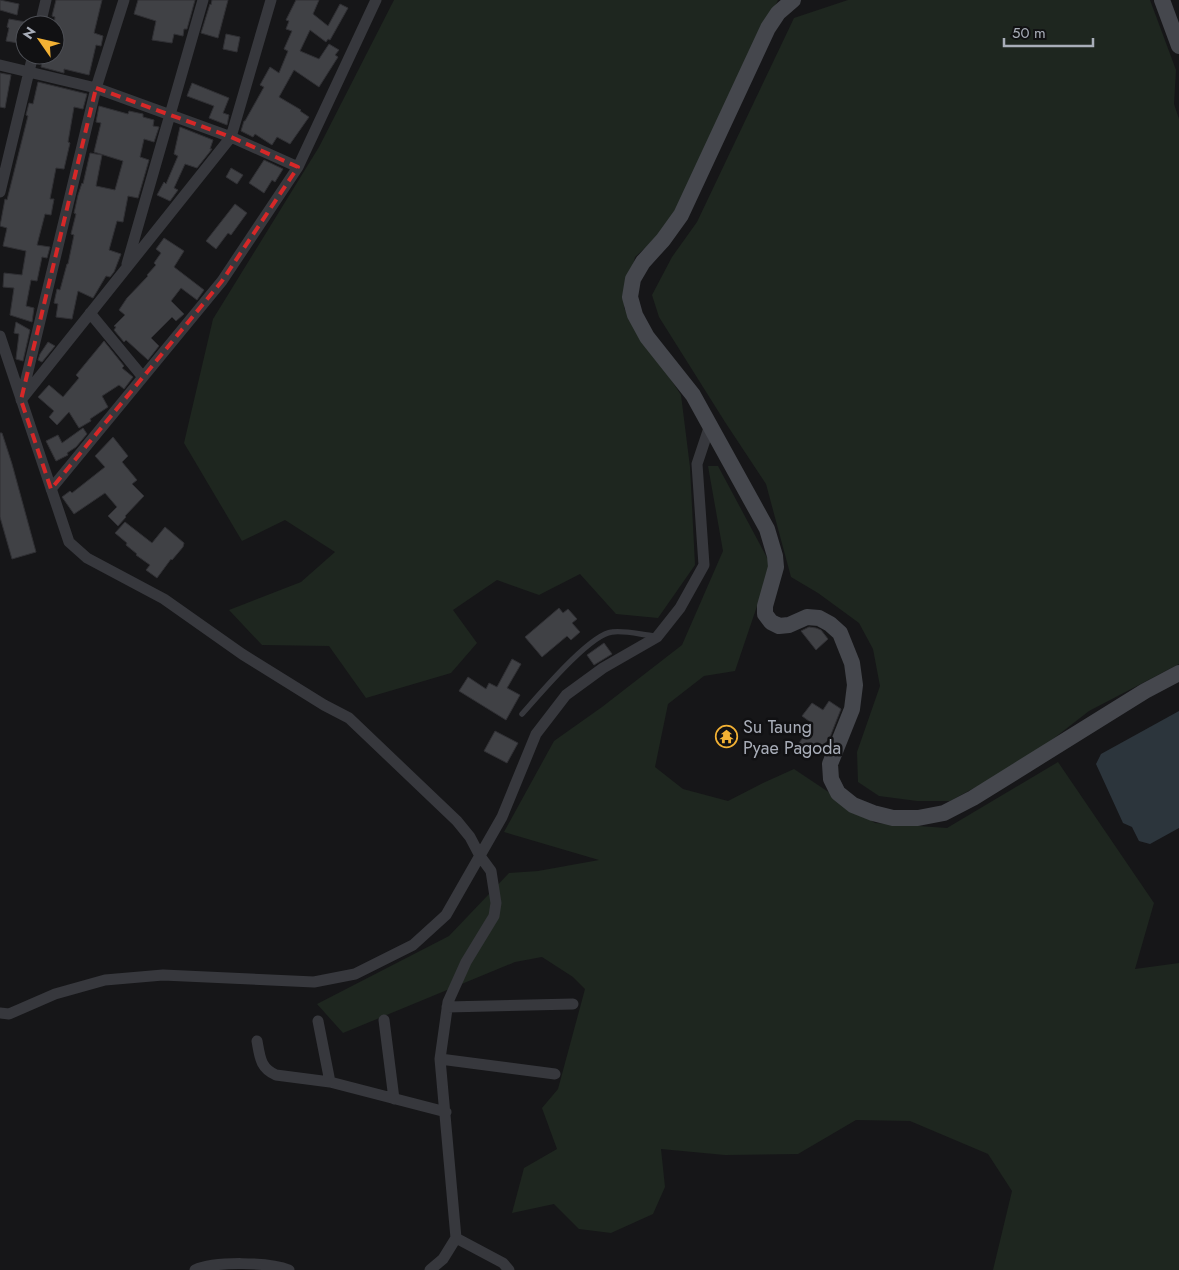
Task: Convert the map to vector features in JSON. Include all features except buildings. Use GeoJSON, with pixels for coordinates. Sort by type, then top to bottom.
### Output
{"type":"FeatureCollection","features":[{"type":"Feature","properties":{"kind":"main road"},"geometry":{"type":"LineString","coordinates":[[793,0],[778,13],[768,28],[681,215],[663,240],[643,262],[633,279],[630,297],[635,315],[647,337],[693,395],[766,529],[775,556],[776,567],[766,600],[765,614],[771,622],[779,626],[789,625],[807,617],[819,618],[830,624],[840,633],[852,663],[855,685],[852,710],[830,764],[832,778],[838,792],[853,805],[893,818],[918,818],[944,813],[973,798],[1144,691],[1179,673]]}},
{"type":"Feature","properties":{"kind":"main road"},"geometry":{"type":"LineString","coordinates":[[1162,0],[1179,46]]}},
{"type":"Feature","properties":{"kind":"street"},"geometry":{"type":"LineString","coordinates":[[42,15],[46,0]]}},
{"type":"Feature","properties":{"kind":"street"},"geometry":{"type":"LineString","coordinates":[[21,400],[96,88],[124,0]]}},
{"type":"Feature","properties":{"kind":"street"},"geometry":{"type":"LineString","coordinates":[[126,268],[203,0]]}},
{"type":"Feature","properties":{"kind":"street"},"geometry":{"type":"LineString","coordinates":[[21,400],[231,137],[271,0]]}},
{"type":"Feature","properties":{"kind":"street"},"geometry":{"type":"LineString","coordinates":[[50,489],[222,281],[298,168],[376,0]]}},
{"type":"Feature","properties":{"kind":"street"},"geometry":{"type":"LineString","coordinates":[[0,65],[96,88],[231,137],[298,168]]}},
{"type":"Feature","properties":{"kind":"street"},"geometry":{"type":"LineString","coordinates":[[0,192],[30,65]]}},
{"type":"Feature","properties":{"kind":"street"},"geometry":{"type":"LineString","coordinates":[[90,312],[142,376]]}},
{"type":"Feature","properties":{"kind":"street"},"geometry":{"type":"LineString","coordinates":[[0,336],[69,542],[87,558],[164,599],[242,654],[324,705],[349,718],[457,821],[470,837],[491,871],[496,903],[494,916],[466,962],[447,1007],[440,1058],[456,1238],[443,1259],[430,1270]]}},
{"type":"Feature","properties":{"kind":"street"},"geometry":{"type":"LineString","coordinates":[[0,1013],[9,1014],[54,994],[105,980],[163,976],[314,982],[355,974],[413,945],[446,915],[502,817],[536,734],[566,694],[603,668],[657,637],[680,608],[704,565],[697,464],[710,425]]}},
{"type":"Feature","properties":{"kind":"street"},"geometry":{"type":"LineString","coordinates":[[447,1007],[573,1004]]}},
{"type":"Feature","properties":{"kind":"street"},"geometry":{"type":"LineString","coordinates":[[384,1020],[394,1099]]}},
{"type":"Feature","properties":{"kind":"street"},"geometry":{"type":"LineString","coordinates":[[318,1021],[330,1082]]}},
{"type":"Feature","properties":{"kind":"street"},"geometry":{"type":"LineString","coordinates":[[257,1041],[261,1062],[269,1072],[276,1075],[330,1082],[446,1112]]}},
{"type":"Feature","properties":{"kind":"street"},"geometry":{"type":"LineString","coordinates":[[440,1058],[555,1074]]}},
{"type":"Feature","properties":{"kind":"street"},"geometry":{"type":"LineString","coordinates":[[456,1238],[503,1263],[509,1270]]}},
{"type":"Feature","properties":{"kind":"street"},"geometry":{"type":"LineString","coordinates":[[195,1270],[202,1267],[226,1264],[265,1265],[289,1270]]}},
{"type":"Feature","properties":{"kind":"lane"},"geometry":{"type":"LineString","coordinates":[[522,714],[562,670],[601,635],[613,632],[657,637]]}},
{"type":"Feature","properties":{"kind":"highlighted area"},"geometry":{"type":"Polygon","coordinates":[[[96,88],[231,137],[298,167],[222,281],[51,489],[21,400],[96,88]]]}},
{"type":"Feature","properties":{"kind":"shaded area"},"geometry":{"type":"Polygon","coordinates":[[[394,0],[778,0],[668,227],[635,257],[624,308],[681,395],[690,467],[695,565],[658,618],[616,614],[580,574],[539,595],[497,580],[453,610],[477,643],[451,673],[366,698],[329,646],[262,645],[229,610],[301,582],[335,552],[285,520],[242,541],[184,443],[213,319],[319,147],[394,0]]]}},
{"type":"Feature","properties":{"kind":"shaded area"},"geometry":{"type":"Polygon","coordinates":[[[848,0],[1150,0],[1176,70],[1174,104],[1179,119],[1179,664],[1089,711],[1026,760],[950,801],[917,801],[879,796],[858,782],[857,752],[880,686],[873,649],[859,623],[818,593],[791,577],[766,484],[659,317],[652,295],[672,257],[697,222],[794,18],[848,0]]]}},
{"type":"Feature","properties":{"kind":"shaded area"},"geometry":{"type":"Polygon","coordinates":[[[708,466],[718,466],[771,565],[735,671],[704,676],[668,704],[655,767],[683,789],[728,801],[794,769],[875,823],[947,828],[1058,762],[1154,903],[1135,969],[1179,963],[1179,1270],[993,1270],[1012,1191],[988,1154],[910,1121],[856,1120],[798,1154],[725,1155],[661,1149],[665,1187],[653,1214],[611,1233],[579,1229],[554,1204],[512,1213],[524,1168],[557,1149],[542,1108],[558,1089],[585,989],[573,977],[542,957],[515,962],[343,1033],[317,1004],[449,936],[509,873],[538,871],[599,860],[504,832],[554,741],[602,707],[682,645],[723,551],[708,466]]]}},
{"type":"Feature","properties":{"kind":"shaded area"},"geometry":{"type":"Polygon","coordinates":[[[1179,711],[1179,828],[1150,844],[1139,841],[1132,827],[1123,823],[1096,764],[1101,754],[1179,711]]]}},
{"type":"Feature","properties":{"kind":"place","name":"Su Taung Pyae Pagoda"},"geometry":{"type":"Point","coordinates":[727,737]}}]}
